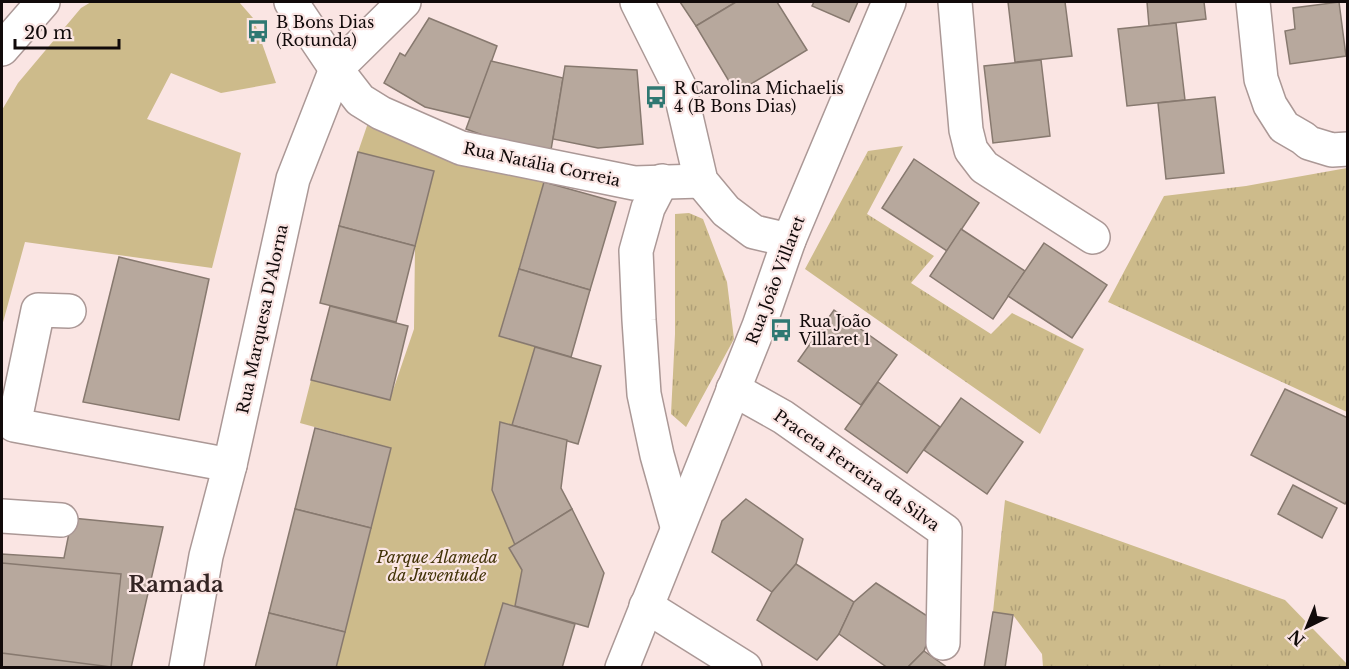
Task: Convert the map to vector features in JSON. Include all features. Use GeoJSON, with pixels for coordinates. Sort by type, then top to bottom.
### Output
{"type":"FeatureCollection","features":[{"type":"Feature","properties":{"kind":"street"},"geometry":{"type":"LineString","coordinates":[[2,48],[43,2]]}},
{"type":"Feature","properties":{"kind":"street","name":"Rua Natália Correia"},"geometry":{"type":"LineString","coordinates":[[291,2],[360,100],[381,113],[461,148],[634,183],[701,181]]}},
{"type":"Feature","properties":{"kind":"street","name":"Rua Marquesa D'Alorna"},"geometry":{"type":"LineString","coordinates":[[186,668],[206,556],[230,465],[293,179],[336,69],[404,2]]}},
{"type":"Feature","properties":{"kind":"street"},"geometry":{"type":"LineString","coordinates":[[636,2],[679,86],[701,181],[726,211],[754,232],[789,240]]}},
{"type":"Feature","properties":{"kind":"street","name":"Rua João Villaret"},"geometry":{"type":"LineString","coordinates":[[622,668],[759,326],[789,240],[889,2]]}},
{"type":"Feature","properties":{"kind":"street"},"geometry":{"type":"LineString","coordinates":[[954,2],[966,130],[971,150],[984,167],[1093,237]]}},
{"type":"Feature","properties":{"kind":"street"},"geometry":{"type":"LineString","coordinates":[[1253,2],[1261,79],[1269,105],[1284,127],[1309,143],[1332,150],[1347,149]]}},
{"type":"Feature","properties":{"kind":"street"},"geometry":{"type":"LineString","coordinates":[[662,181],[648,208],[636,251],[644,394],[657,455],[677,526]]}},
{"type":"Feature","properties":{"kind":"street"},"geometry":{"type":"LineString","coordinates":[[69,311],[38,310],[14,425],[230,465]]}},
{"type":"Feature","properties":{"kind":"street","name":"Praceta Ferreira da Silva"},"geometry":{"type":"LineString","coordinates":[[733,388],[783,417],[945,531],[943,643]]}},
{"type":"Feature","properties":{"kind":"street"},"geometry":{"type":"LineString","coordinates":[[2,516],[61,520]]}},
{"type":"Feature","properties":{"kind":"street"},"geometry":{"type":"LineString","coordinates":[[646,606],[745,668]]}},
{"type":"Feature","properties":{"kind":"green space"},"geometry":{"type":"Polygon","coordinates":[[[91,2],[239,2],[253,18],[276,83],[221,93],[171,73],[147,119],[241,153],[212,268],[25,242],[2,326],[2,110],[18,83],[81,8],[91,2]]]}},
{"type":"Feature","properties":{"kind":"green space","name":"Parque Alameda da Juventude"},"geometry":{"type":"Polygon","coordinates":[[[369,120],[452,158],[544,182],[499,336],[535,347],[512,425],[500,423],[492,490],[515,545],[509,548],[522,570],[515,606],[503,603],[484,667],[336,667],[391,448],[300,423],[311,380],[390,399],[414,329],[415,246],[434,171],[358,152],[369,120]]]}},
{"type":"Feature","properties":{"kind":"green space"},"geometry":{"type":"Polygon","coordinates":[[[903,146],[867,214],[934,256],[911,283],[991,334],[1012,313],[1084,349],[1040,434],[805,269],[868,151],[903,146]]]}},
{"type":"Feature","properties":{"kind":"green space"},"geometry":{"type":"Polygon","coordinates":[[[1347,168],[1347,412],[1108,302],[1164,196],[1246,186],[1347,168]]]}},
{"type":"Feature","properties":{"kind":"green space"},"geometry":{"type":"Polygon","coordinates":[[[689,213],[703,219],[727,282],[734,339],[686,427],[671,414],[675,334],[675,214],[689,213]]]}},
{"type":"Feature","properties":{"kind":"green space"},"geometry":{"type":"Polygon","coordinates":[[[1005,500],[1285,600],[1347,664],[1347,667],[1043,667],[1042,654],[1013,615],[993,612],[1005,500]]]}},
{"type":"Feature","properties":{"kind":"building"},"geometry":{"type":"Polygon","coordinates":[[[680,2],[736,2],[696,26],[680,2]]]}},
{"type":"Feature","properties":{"kind":"building"},"geometry":{"type":"Polygon","coordinates":[[[736,2],[777,2],[807,50],[736,93],[696,26],[736,2]]]}},
{"type":"Feature","properties":{"kind":"building"},"geometry":{"type":"Polygon","coordinates":[[[814,2],[858,2],[849,22],[812,6],[814,2]]]}},
{"type":"Feature","properties":{"kind":"building"},"geometry":{"type":"Polygon","coordinates":[[[1008,2],[1065,2],[1072,56],[1015,62],[1008,2]]]}},
{"type":"Feature","properties":{"kind":"building"},"geometry":{"type":"Polygon","coordinates":[[[1147,2],[1204,2],[1206,19],[1149,26],[1147,2]]]}},
{"type":"Feature","properties":{"kind":"building"},"geometry":{"type":"Polygon","coordinates":[[[1339,2],[1346,56],[1290,64],[1285,31],[1295,29],[1293,8],[1339,2]]]}},
{"type":"Feature","properties":{"kind":"building"},"geometry":{"type":"Polygon","coordinates":[[[429,18],[497,46],[471,118],[425,107],[384,83],[400,53],[405,56],[429,18]]]}},
{"type":"Feature","properties":{"kind":"building"},"geometry":{"type":"Polygon","coordinates":[[[1176,23],[1185,100],[1127,106],[1118,29],[1176,23]]]}},
{"type":"Feature","properties":{"kind":"building"},"geometry":{"type":"Polygon","coordinates":[[[1041,60],[1050,136],[993,143],[984,66],[1041,60]]]}},
{"type":"Feature","properties":{"kind":"building"},"geometry":{"type":"Polygon","coordinates":[[[491,61],[563,78],[551,150],[507,144],[466,129],[491,61]]]}},
{"type":"Feature","properties":{"kind":"building"},"geometry":{"type":"Polygon","coordinates":[[[565,66],[637,70],[643,144],[598,148],[553,139],[565,66]]]}},
{"type":"Feature","properties":{"kind":"building"},"geometry":{"type":"Polygon","coordinates":[[[1215,97],[1224,173],[1166,179],[1158,103],[1215,97]]]}},
{"type":"Feature","properties":{"kind":"building"},"geometry":{"type":"Polygon","coordinates":[[[358,152],[434,171],[415,246],[339,226],[358,152]]]}},
{"type":"Feature","properties":{"kind":"building"},"geometry":{"type":"Polygon","coordinates":[[[914,159],[979,203],[947,251],[882,208],[914,159]]]}},
{"type":"Feature","properties":{"kind":"building"},"geometry":{"type":"Polygon","coordinates":[[[544,182],[616,202],[590,290],[519,269],[544,182]]]}},
{"type":"Feature","properties":{"kind":"building"},"geometry":{"type":"Polygon","coordinates":[[[339,226],[415,246],[396,322],[320,303],[339,226]]]}},
{"type":"Feature","properties":{"kind":"building"},"geometry":{"type":"Polygon","coordinates":[[[961,229],[1025,271],[993,319],[930,276],[961,229]]]}},
{"type":"Feature","properties":{"kind":"building"},"geometry":{"type":"Polygon","coordinates":[[[1044,243],[1107,285],[1072,338],[1008,296],[1044,243]]]}},
{"type":"Feature","properties":{"kind":"building"},"geometry":{"type":"Polygon","coordinates":[[[119,257],[209,279],[179,420],[83,402],[119,257]]]}},
{"type":"Feature","properties":{"kind":"building"},"geometry":{"type":"Polygon","coordinates":[[[519,269],[590,290],[571,357],[499,336],[519,269]]]}},
{"type":"Feature","properties":{"kind":"building"},"geometry":{"type":"Polygon","coordinates":[[[330,306],[408,326],[390,400],[311,380],[330,306]]]}},
{"type":"Feature","properties":{"kind":"building"},"geometry":{"type":"Polygon","coordinates":[[[834,310],[897,355],[861,405],[798,361],[834,310]]]}},
{"type":"Feature","properties":{"kind":"building"},"geometry":{"type":"Polygon","coordinates":[[[535,347],[601,366],[578,444],[512,425],[535,347]]]}},
{"type":"Feature","properties":{"kind":"building"},"geometry":{"type":"Polygon","coordinates":[[[878,382],[940,427],[907,473],[845,429],[878,382]]]}},
{"type":"Feature","properties":{"kind":"building"},"geometry":{"type":"Polygon","coordinates":[[[1285,389],[1348,418],[1348,499],[1345,504],[1251,455],[1285,389]]]}},
{"type":"Feature","properties":{"kind":"building"},"geometry":{"type":"Polygon","coordinates":[[[961,398],[1023,442],[987,494],[924,450],[961,398]]]}},
{"type":"Feature","properties":{"kind":"building"},"geometry":{"type":"Polygon","coordinates":[[[500,422],[567,440],[561,488],[572,509],[515,545],[492,490],[500,422]]]}},
{"type":"Feature","properties":{"kind":"building"},"geometry":{"type":"Polygon","coordinates":[[[315,428],[391,448],[371,528],[295,509],[315,428]]]}},
{"type":"Feature","properties":{"kind":"building"},"geometry":{"type":"Polygon","coordinates":[[[1293,485],[1337,508],[1322,538],[1278,514],[1293,485]]]}},
{"type":"Feature","properties":{"kind":"building"},"geometry":{"type":"Polygon","coordinates":[[[746,499],[803,539],[796,564],[772,592],[712,552],[722,521],[746,499]]]}},
{"type":"Feature","properties":{"kind":"building"},"geometry":{"type":"Polygon","coordinates":[[[295,509],[371,528],[345,632],[269,613],[295,509]]]}},
{"type":"Feature","properties":{"kind":"building"},"geometry":{"type":"Polygon","coordinates":[[[572,509],[604,573],[588,627],[515,606],[522,570],[509,548],[572,509]]]}},
{"type":"Feature","properties":{"kind":"building"},"geometry":{"type":"Polygon","coordinates":[[[72,518],[163,527],[131,668],[2,668],[2,554],[64,558],[72,518]]]}},
{"type":"Feature","properties":{"kind":"building"},"geometry":{"type":"Polygon","coordinates":[[[2,563],[121,574],[111,667],[2,653],[2,563]]]}},
{"type":"Feature","properties":{"kind":"building"},"geometry":{"type":"Polygon","coordinates":[[[796,564],[854,602],[839,634],[817,660],[757,620],[772,592],[796,564]]]}},
{"type":"Feature","properties":{"kind":"building"},"geometry":{"type":"Polygon","coordinates":[[[876,583],[935,621],[924,651],[907,668],[888,668],[839,634],[854,602],[876,583]]]}},
{"type":"Feature","properties":{"kind":"building"},"geometry":{"type":"Polygon","coordinates":[[[503,603],[575,624],[562,668],[484,668],[503,603]]]}},
{"type":"Feature","properties":{"kind":"building"},"geometry":{"type":"Polygon","coordinates":[[[993,612],[1013,615],[1005,668],[984,668],[993,612]]]}},
{"type":"Feature","properties":{"kind":"building"},"geometry":{"type":"Polygon","coordinates":[[[269,613],[345,632],[336,668],[255,668],[269,613]]]}},
{"type":"Feature","properties":{"kind":"building"},"geometry":{"type":"Polygon","coordinates":[[[924,651],[948,668],[907,668],[924,651]]]}},
{"type":"Feature","properties":{"kind":"place","name":"B Bons Dias (Rotunda)"},"geometry":{"type":"Point","coordinates":[258,31]}},
{"type":"Feature","properties":{"kind":"place","name":"R Carolina Michaelis 4 (B Bons Dias)"},"geometry":{"type":"Point","coordinates":[656,97]}},
{"type":"Feature","properties":{"kind":"place","name":"Rua João Villaret 1"},"geometry":{"type":"Point","coordinates":[781,330]}},
{"type":"Feature","properties":{"kind":"district","name":"Ramada"},"geometry":{"type":"Point","coordinates":[176,584]}}]}
